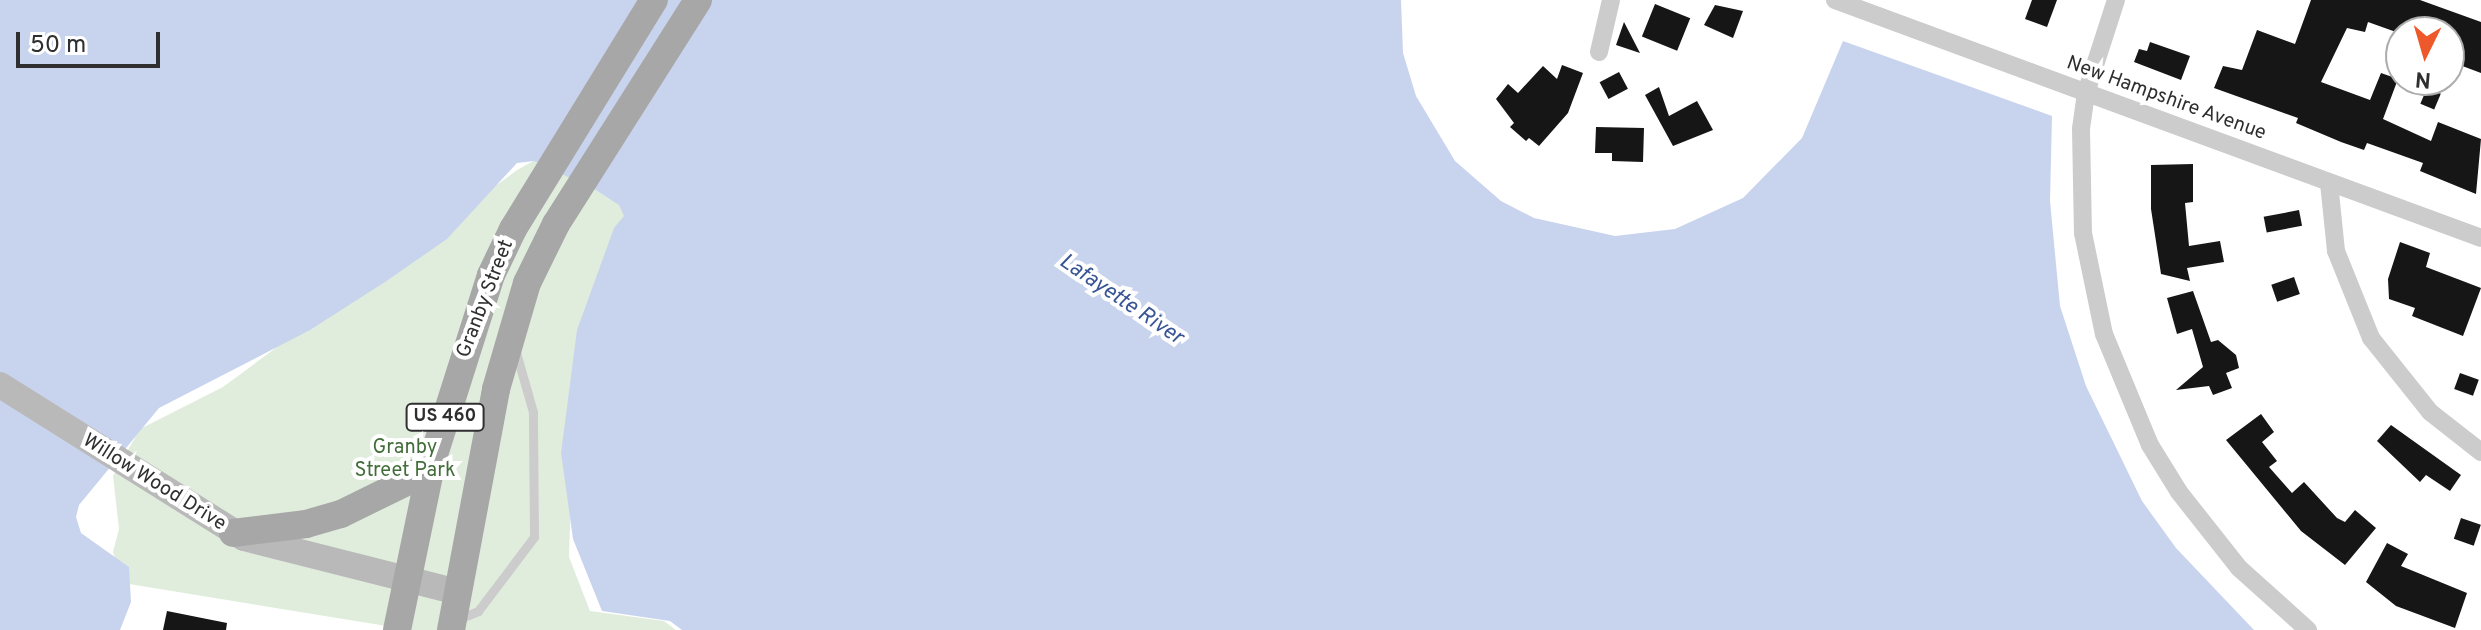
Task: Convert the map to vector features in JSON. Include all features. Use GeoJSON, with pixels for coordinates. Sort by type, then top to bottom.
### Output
{"type":"FeatureCollection","features":[{"type":"Feature","properties":{"kind":"main road","name":"Granby Street"},"geometry":{"type":"LineString","coordinates":[[397,630],[432,461],[473,322],[500,257],[654,0]]}},
{"type":"Feature","properties":{"kind":"main road","name":"Granby Street"},"geometry":{"type":"LineString","coordinates":[[452,626],[509,334],[533,272],[601,148],[698,0]]}},
{"type":"Feature","properties":{"kind":"main road"},"geometry":{"type":"LineString","coordinates":[[233,533],[341,514],[404,483],[432,461]]}},
{"type":"Feature","properties":{"kind":"street"},"geometry":{"type":"LineString","coordinates":[[1599,52],[1611,0]]}},
{"type":"Feature","properties":{"kind":"street","name":"New Hampshire Avenue"},"geometry":{"type":"LineString","coordinates":[[1835,0],[2481,238]]}},
{"type":"Feature","properties":{"kind":"street"},"geometry":{"type":"LineString","coordinates":[[2116,0],[2086,93],[2080,173],[2083,233],[2098,309],[2122,385],[2150,445],[2204,527],[2239,568],[2308,630]]}},
{"type":"Feature","properties":{"kind":"street"},"geometry":{"type":"LineString","coordinates":[[2329,183],[2336,251],[2371,338],[2423,404],[2481,452]]}},
{"type":"Feature","properties":{"kind":"street","name":"Willow Wood Drive"},"geometry":{"type":"LineString","coordinates":[[0,385],[233,533],[291,554],[458,592]]}},
{"type":"Feature","properties":{"kind":"lane"},"geometry":{"type":"LineString","coordinates":[[452,626],[478,611],[534,537],[533,412],[509,334]]}},
{"type":"Feature","properties":{"kind":"green space","name":"Granby Street Park"},"geometry":{"type":"Polygon","coordinates":[[[559,147],[636,217],[573,435],[569,557],[590,611],[664,621],[676,630],[411,630],[123,583],[113,552],[119,529],[113,476],[140,429],[223,387],[517,170],[559,147]]]}},
{"type":"Feature","properties":{"kind":"water","name":"Lafayette River"},"geometry":{"type":"Polygon","coordinates":[[[0,0],[1401,0],[1403,53],[1416,96],[1455,161],[1501,201],[1534,218],[1615,236],[1675,229],[1743,198],[1802,138],[1843,41],[2052,116],[2050,201],[2060,306],[2086,386],[2142,501],[2176,548],[2254,630],[682,630],[670,621],[602,611],[573,539],[561,453],[577,330],[614,228],[624,216],[619,205],[596,190],[534,161],[517,163],[447,239],[385,282],[310,330],[159,408],[79,505],[76,517],[81,533],[129,567],[131,602],[120,630],[0,630],[0,0]]]}},
{"type":"Feature","properties":{"kind":"building"},"geometry":{"type":"Polygon","coordinates":[[[2032,0],[2057,0],[2047,27],[2025,19],[2032,0]]]}},
{"type":"Feature","properties":{"kind":"building"},"geometry":{"type":"Polygon","coordinates":[[[2311,0],[2420,0],[2464,16],[2385,16],[2385,28],[2368,22],[2365,32],[2347,28],[2321,82],[2370,100],[2381,73],[2385,74],[2385,96],[2392,96],[2383,119],[2431,141],[2438,122],[2481,139],[2476,194],[2420,171],[2423,163],[2367,143],[2364,150],[2341,142],[2296,123],[2298,118],[2214,88],[2223,66],[2242,70],[2257,30],[2295,44],[2311,0]]]}},
{"type":"Feature","properties":{"kind":"building"},"geometry":{"type":"Polygon","coordinates":[[[1655,4],[1690,18],[1677,51],[1642,36],[1655,4]]]}},
{"type":"Feature","properties":{"kind":"building"},"geometry":{"type":"Polygon","coordinates":[[[1715,5],[1743,11],[1733,38],[1704,25],[1715,5]]]}},
{"type":"Feature","properties":{"kind":"building"},"geometry":{"type":"Polygon","coordinates":[[[2465,16],[2481,22],[2481,73],[2465,67],[2465,16]]]}},
{"type":"Feature","properties":{"kind":"building"},"geometry":{"type":"Polygon","coordinates":[[[1624,22],[1640,53],[1616,45],[1624,22]]]}},
{"type":"Feature","properties":{"kind":"building"},"geometry":{"type":"Polygon","coordinates":[[[2150,42],[2190,56],[2181,80],[2134,62],[2139,49],[2147,51],[2150,42]]]}},
{"type":"Feature","properties":{"kind":"building"},"geometry":{"type":"Polygon","coordinates":[[[1562,65],[1583,73],[1568,113],[1539,146],[1529,138],[1526,141],[1510,127],[1514,123],[1496,99],[1508,84],[1518,93],[1543,66],[1557,79],[1562,65]]]}},
{"type":"Feature","properties":{"kind":"building"},"geometry":{"type":"Polygon","coordinates":[[[1619,72],[1628,89],[1608,99],[1600,82],[1619,72]]]}},
{"type":"Feature","properties":{"kind":"building"},"geometry":{"type":"Polygon","coordinates":[[[1659,87],[1669,116],[1697,101],[1713,130],[1673,146],[1645,95],[1659,87]]]}},
{"type":"Feature","properties":{"kind":"building"},"geometry":{"type":"Polygon","coordinates":[[[2424,96],[2440,96],[2434,110],[2420,104],[2424,96]]]}},
{"type":"Feature","properties":{"kind":"building"},"geometry":{"type":"Polygon","coordinates":[[[1596,127],[1644,128],[1643,162],[1612,161],[1612,153],[1595,153],[1596,127]]]}},
{"type":"Feature","properties":{"kind":"building"},"geometry":{"type":"Polygon","coordinates":[[[2193,164],[2193,202],[2185,203],[2189,246],[2220,241],[2224,262],[2187,268],[2190,281],[2161,274],[2151,209],[2151,165],[2193,164]]]}},
{"type":"Feature","properties":{"kind":"building"},"geometry":{"type":"Polygon","coordinates":[[[2299,210],[2302,226],[2267,233],[2264,217],[2299,210]]]}},
{"type":"Feature","properties":{"kind":"building"},"geometry":{"type":"Polygon","coordinates":[[[2400,242],[2430,253],[2426,267],[2481,288],[2463,336],[2412,316],[2415,308],[2389,299],[2388,279],[2400,242]]]}},
{"type":"Feature","properties":{"kind":"building"},"geometry":{"type":"Polygon","coordinates":[[[2294,277],[2300,294],[2277,302],[2271,285],[2294,277]]]}},
{"type":"Feature","properties":{"kind":"building"},"geometry":{"type":"Polygon","coordinates":[[[2193,291],[2211,342],[2218,340],[2236,355],[2239,368],[2226,373],[2232,388],[2213,395],[2209,386],[2176,390],[2203,367],[2192,329],[2177,334],[2167,298],[2193,291]]]}},
{"type":"Feature","properties":{"kind":"building"},"geometry":{"type":"Polygon","coordinates":[[[2460,373],[2479,380],[2473,396],[2454,389],[2460,373]]]}},
{"type":"Feature","properties":{"kind":"building"},"geometry":{"type":"Polygon","coordinates":[[[2261,414],[2274,432],[2262,442],[2277,461],[2269,467],[2292,493],[2304,482],[2337,518],[2345,522],[2355,510],[2376,528],[2345,565],[2301,531],[2226,440],[2261,414]]]}},
{"type":"Feature","properties":{"kind":"building"},"geometry":{"type":"Polygon","coordinates":[[[2391,425],[2461,475],[2450,491],[2426,475],[2420,482],[2377,441],[2391,425]]]}},
{"type":"Feature","properties":{"kind":"building"},"geometry":{"type":"Polygon","coordinates":[[[2461,518],[2481,525],[2474,546],[2454,539],[2461,518]]]}},
{"type":"Feature","properties":{"kind":"building"},"geometry":{"type":"Polygon","coordinates":[[[2387,543],[2408,554],[2401,566],[2467,593],[2455,628],[2396,606],[2366,582],[2387,543]]]}},
{"type":"Feature","properties":{"kind":"building"},"geometry":{"type":"Polygon","coordinates":[[[167,611],[227,623],[226,630],[163,630],[167,611]]]}}]}
